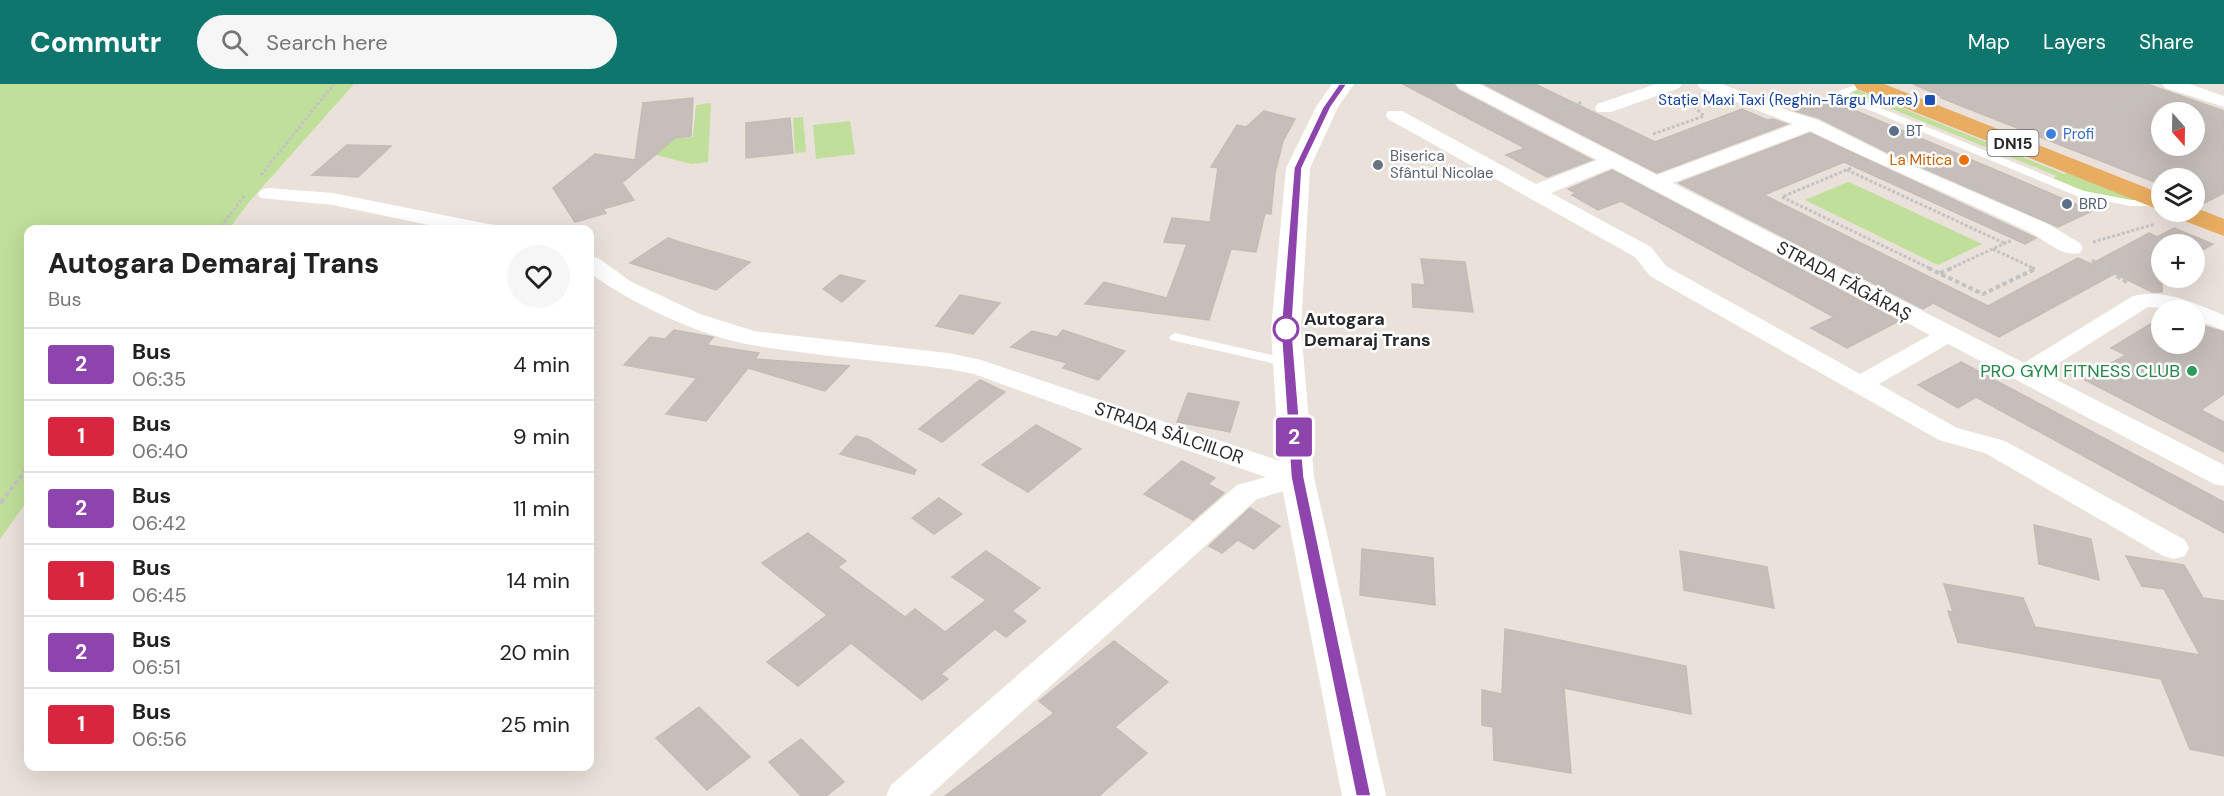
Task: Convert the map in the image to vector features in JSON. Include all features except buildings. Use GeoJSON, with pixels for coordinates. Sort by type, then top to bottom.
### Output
{"type":"FeatureCollection","features":[{"type":"Feature","properties":{"kind":"main road"},"geometry":{"type":"LineString","coordinates":[[1343,84],[1327,107],[1298,168],[1286,329],[1298,477],[1364,796]]}},
{"type":"Feature","properties":{"kind":"main road","name":"DN15"},"geometry":{"type":"LineString","coordinates":[[1866,84],[2151,206]]}},
{"type":"Feature","properties":{"kind":"main road"},"geometry":{"type":"LineString","coordinates":[[2205,220],[2223,227]]}},
{"type":"Feature","properties":{"kind":"street","name":"STRADA FĂGĂRAȘ"},"geometry":{"type":"LineString","coordinates":[[1465,84],[2224,477]]}},
{"type":"Feature","properties":{"kind":"street"},"geometry":{"type":"LineString","coordinates":[[1706,84],[1782,115],[1811,124],[1881,159],[2040,229],[2072,248]]}},
{"type":"Feature","properties":{"kind":"street"},"geometry":{"type":"LineString","coordinates":[[2162,86],[2224,102]]}},
{"type":"Feature","properties":{"kind":"street"},"geometry":{"type":"LineString","coordinates":[[1604,108],[1678,89]]}},
{"type":"Feature","properties":{"kind":"street"},"geometry":{"type":"LineString","coordinates":[[1395,115],[1643,252],[1658,271],[1948,434],[1995,447],[2174,548]]}},
{"type":"Feature","properties":{"kind":"street"},"geometry":{"type":"LineString","coordinates":[[1656,183],[1811,124]]}},
{"type":"Feature","properties":{"kind":"street"},"geometry":{"type":"LineString","coordinates":[[1534,192],[1613,161]]}},
{"type":"Feature","properties":{"kind":"street"},"geometry":{"type":"LineString","coordinates":[[259,187],[463,225]]}},
{"type":"Feature","properties":{"kind":"street","name":"STRADA SĂLCIILOR"},"geometry":{"type":"LineString","coordinates":[[594,266],[622,286],[692,319],[751,338],[981,368],[1163,433],[1298,477]]}},
{"type":"Feature","properties":{"kind":"street"},"geometry":{"type":"LineString","coordinates":[[2024,374],[2141,301],[2157,300]]}},
{"type":"Feature","properties":{"kind":"street"},"geometry":{"type":"LineString","coordinates":[[2205,316],[2224,323]]}},
{"type":"Feature","properties":{"kind":"street"},"geometry":{"type":"LineString","coordinates":[[1861,384],[1947,335]]}},
{"type":"Feature","properties":{"kind":"street","name":"STRADA SĂLCIILOR"},"geometry":{"type":"LineString","coordinates":[[904,796],[1247,492],[1298,477]]}},
{"type":"Feature","properties":{"kind":"lane"},"geometry":{"type":"LineString","coordinates":[[1174,337],[1289,363]]}},
{"type":"Feature","properties":{"kind":"path"},"geometry":{"type":"LineString","coordinates":[[223,225],[259,187],[334,84]]}},
{"type":"Feature","properties":{"kind":"path"},"geometry":{"type":"LineString","coordinates":[[2103,113],[2162,86]]}},
{"type":"Feature","properties":{"kind":"path"},"geometry":{"type":"LineString","coordinates":[[1653,134],[1704,116],[1678,89]]}},
{"type":"Feature","properties":{"kind":"path"},"geometry":{"type":"LineString","coordinates":[[1881,159],[1846,170],[1782,197],[1983,294],[2035,268],[1993,249]]}},
{"type":"Feature","properties":{"kind":"path"},"geometry":{"type":"LineString","coordinates":[[1846,170],[2004,243]]}},
{"type":"Feature","properties":{"kind":"path"},"geometry":{"type":"LineString","coordinates":[[2072,248],[2151,214]]}},
{"type":"Feature","properties":{"kind":"path"},"geometry":{"type":"LineString","coordinates":[[1940,274],[2004,243],[2040,229]]}},
{"type":"Feature","properties":{"kind":"path"},"geometry":{"type":"LineString","coordinates":[[2072,248],[2152,299]]}},
{"type":"Feature","properties":{"kind":"path"},"geometry":{"type":"LineString","coordinates":[[0,502],[24,472]]}},
{"type":"Feature","properties":{"kind":"green space"},"geometry":{"type":"Polygon","coordinates":[[[0,84],[354,84],[249,202],[232,225],[24,225],[24,506],[0,539],[0,84]]]}},
{"type":"Feature","properties":{"kind":"green space"},"geometry":{"type":"Polygon","coordinates":[[[1855,89],[2064,174],[2075,168],[2151,199],[2151,203],[2090,195],[2049,181],[2057,176],[1848,91],[1855,89]]]}},
{"type":"Feature","properties":{"kind":"green space"},"geometry":{"type":"Polygon","coordinates":[[[711,103],[708,162],[692,164],[636,150],[638,142],[693,137],[696,105],[711,103]]]}},
{"type":"Feature","properties":{"kind":"green space"},"geometry":{"type":"Polygon","coordinates":[[[803,117],[806,152],[795,153],[793,118],[803,117]]]}},
{"type":"Feature","properties":{"kind":"green space"},"geometry":{"type":"Polygon","coordinates":[[[850,121],[855,154],[816,159],[813,125],[850,121]]]}},
{"type":"Feature","properties":{"kind":"green space"},"geometry":{"type":"Polygon","coordinates":[[[1848,182],[1982,244],[1938,265],[1805,200],[1848,182]]]}},
{"type":"Feature","properties":{"kind":"bus line","name":"2"},"geometry":{"type":"LineString","coordinates":[[1343,84],[1327,107],[1298,168],[1286,329],[1298,477],[1364,796]]}},
{"type":"Feature","properties":{"kind":"place","name":"Stație Maxi Taxi (Reghin-Târgu Mures)"},"geometry":{"type":"Point","coordinates":[1930,100]}},
{"type":"Feature","properties":{"kind":"place","name":"BT"},"geometry":{"type":"Point","coordinates":[1894,131]}},
{"type":"Feature","properties":{"kind":"place","name":"Profi"},"geometry":{"type":"Point","coordinates":[2051,134]}},
{"type":"Feature","properties":{"kind":"place","name":"La Mitica"},"geometry":{"type":"Point","coordinates":[1964,160]}},
{"type":"Feature","properties":{"kind":"place","name":"Biserica Sfântul Nicolae"},"geometry":{"type":"Point","coordinates":[1378,165]}},
{"type":"Feature","properties":{"kind":"place","name":"BRD"},"geometry":{"type":"Point","coordinates":[2067,204]}},
{"type":"Feature","properties":{"kind":"place","name":"Autogara Demaraj Trans"},"geometry":{"type":"Point","coordinates":[1286,329]}},
{"type":"Feature","properties":{"kind":"place","name":"PRO GYM FITNESS CLUB"},"geometry":{"type":"Point","coordinates":[2192,371]}}]}
